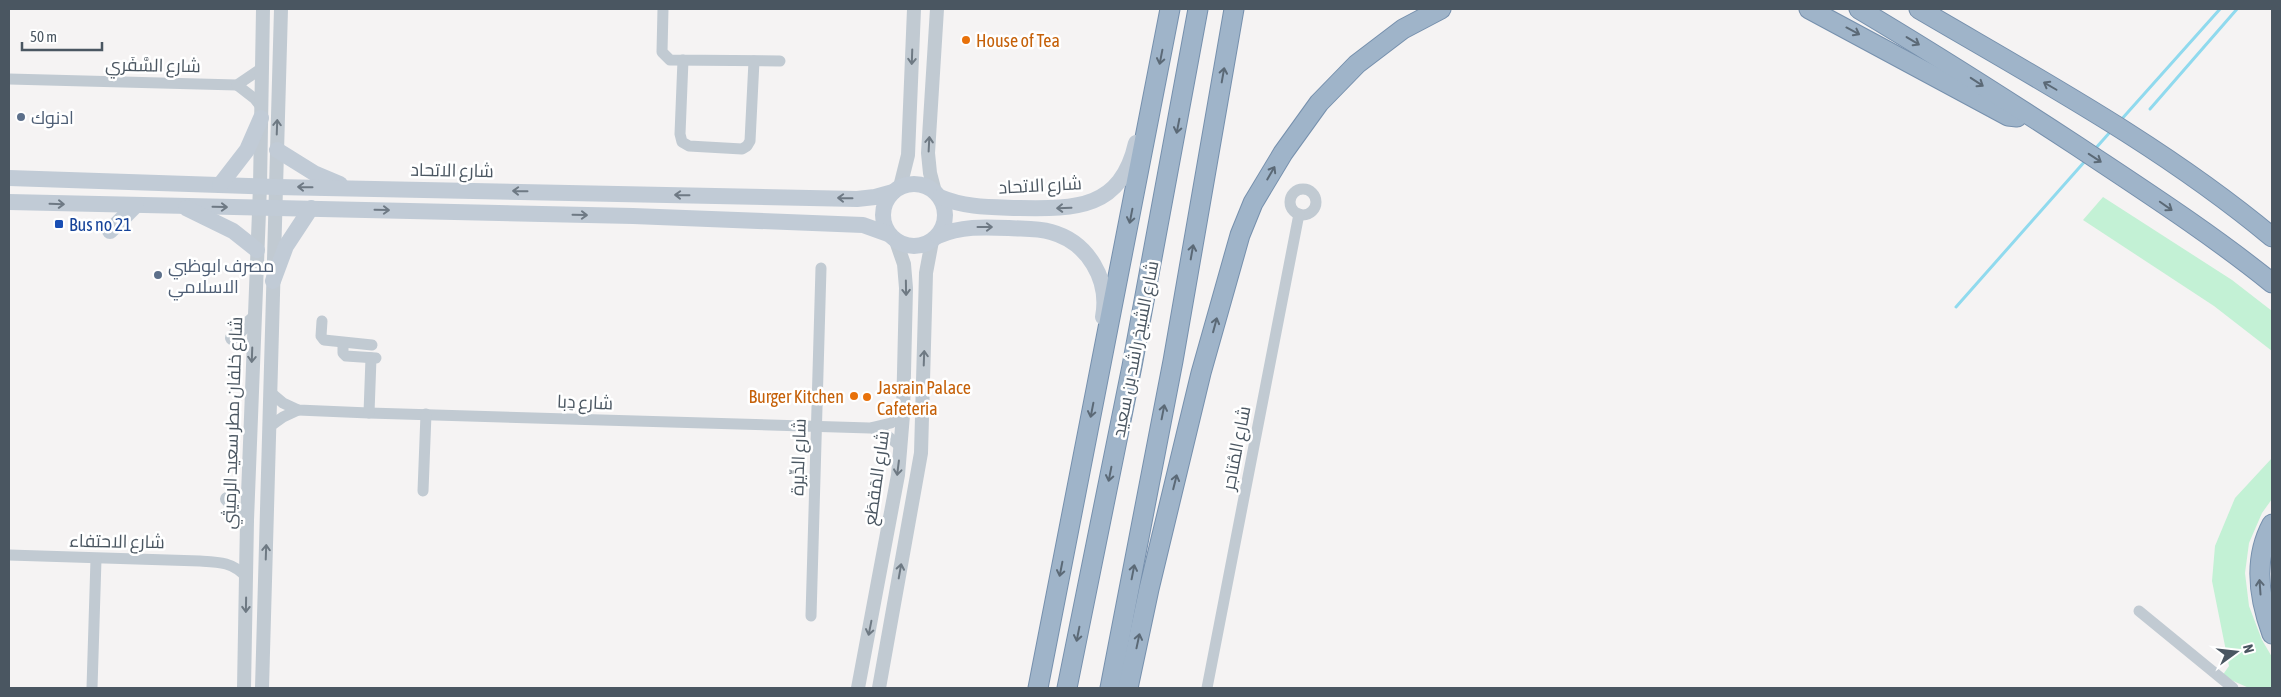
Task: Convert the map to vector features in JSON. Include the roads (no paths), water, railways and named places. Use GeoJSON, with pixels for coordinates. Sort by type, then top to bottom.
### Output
{"type":"FeatureCollection","features":[{"type":"Feature","properties":{"kind":"highway"},"geometry":{"type":"LineString","coordinates":[[1038,688],[1170,9]]}},
{"type":"Feature","properties":{"kind":"highway","name":"شارع الشيخ راشد بن سعيد"},"geometry":{"type":"LineString","coordinates":[[1067,688],[1140,326],[1198,9]]}},
{"type":"Feature","properties":{"kind":"highway"},"geometry":{"type":"LineString","coordinates":[[1110,688],[1173,361],[1234,9]]}},
{"type":"Feature","properties":{"kind":"highway"},"geometry":{"type":"LineString","coordinates":[[1128,688],[1149,589],[1202,373],[1238,243],[1253,203],[1283,153],[1319,103],[1357,64],[1403,29],[1440,9]]}},
{"type":"Feature","properties":{"kind":"highway"},"geometry":{"type":"LineString","coordinates":[[1809,9],[2008,116],[2034,118]]}},
{"type":"Feature","properties":{"kind":"highway"},"geometry":{"type":"LineString","coordinates":[[1859,9],[1937,55],[2126,178],[2241,258],[2272,283]]}},
{"type":"Feature","properties":{"kind":"highway"},"geometry":{"type":"LineString","coordinates":[[1919,9],[2144,142],[2234,205],[2272,237]]}},
{"type":"Feature","properties":{"kind":"highway"},"geometry":{"type":"LineString","coordinates":[[1932,9],[2011,63]]}},
{"type":"Feature","properties":{"kind":"highway"},"geometry":{"type":"LineString","coordinates":[[2234,205],[2272,220]]}},
{"type":"Feature","properties":{"kind":"highway"},"geometry":{"type":"LineString","coordinates":[[2272,524],[2261,558],[2260,583],[2263,611],[2272,634]]}},
{"type":"Feature","properties":{"kind":"main road","name":"شارع الاتحاد"},"geometry":{"type":"LineString","coordinates":[[938,195],[958,204],[977,207],[1045,208],[1082,206],[1100,199],[1120,181],[1130,166],[1145,109],[1156,82]]}},
{"type":"Feature","properties":{"kind":"main road"},"geometry":{"type":"LineString","coordinates":[[220,185],[247,150],[261,113]]}},
{"type":"Feature","properties":{"kind":"main road"},"geometry":{"type":"LineString","coordinates":[[277,150],[314,173],[352,188]]}},
{"type":"Feature","properties":{"kind":"main road","name":"شارع الاتحاد"},"geometry":{"type":"LineString","coordinates":[[9,178],[220,185],[857,199],[896,189]]}},
{"type":"Feature","properties":{"kind":"main road"},"geometry":{"type":"LineString","coordinates":[[892,237],[884,226],[883,207],[896,189],[918,184],[938,195],[944,207],[946,217],[943,227],[935,239]]}},
{"type":"Feature","properties":{"kind":"main road"},"geometry":{"type":"LineString","coordinates":[[9,202],[633,216],[854,224],[872,227],[914,247],[923,246],[953,230],[970,227],[1042,230],[1059,235],[1080,248],[1098,272],[1105,298],[1098,384]]}},
{"type":"Feature","properties":{"kind":"main road"},"geometry":{"type":"LineString","coordinates":[[110,231],[136,205]]}},
{"type":"Feature","properties":{"kind":"main road"},"geometry":{"type":"LineString","coordinates":[[182,206],[233,232],[257,250]]}},
{"type":"Feature","properties":{"kind":"main road"},"geometry":{"type":"LineString","coordinates":[[273,281],[286,246],[311,208]]}},
{"type":"Feature","properties":{"kind":"street","name":"شارع خلفان مطر سعيد الرميثي"},"geometry":{"type":"LineString","coordinates":[[262,688],[273,281],[267,208],[268,186],[261,113],[263,9]]}},
{"type":"Feature","properties":{"kind":"street","name":"شارع خلفان مطر سعيد الرميثي"},"geometry":{"type":"LineString","coordinates":[[268,186],[277,150],[281,9]]}},
{"type":"Feature","properties":{"kind":"street"},"geometry":{"type":"LineString","coordinates":[[663,9],[662,52],[670,60],[780,61]]}},
{"type":"Feature","properties":{"kind":"street"},"geometry":{"type":"LineString","coordinates":[[937,9],[928,153],[930,173],[938,195]]}},
{"type":"Feature","properties":{"kind":"street"},"geometry":{"type":"LineString","coordinates":[[896,189],[908,156],[911,11]]}},
{"type":"Feature","properties":{"kind":"street"},"geometry":{"type":"LineString","coordinates":[[683,60],[680,134],[682,142],[689,146],[739,149],[745,148],[750,142],[754,61]]}},
{"type":"Feature","properties":{"kind":"street"},"geometry":{"type":"LineString","coordinates":[[261,113],[255,99],[236,85],[262,68]]}},
{"type":"Feature","properties":{"kind":"street","name":"شارع السَّفَري"},"geometry":{"type":"LineString","coordinates":[[9,79],[236,85]]}},
{"type":"Feature","properties":{"kind":"street","name":"شارع خلفان مطر سعيد الرميثي"},"geometry":{"type":"LineString","coordinates":[[244,688],[253,319],[257,250],[267,208]]}},
{"type":"Feature","properties":{"kind":"street","name":"شارع المُتاجر"},"geometry":{"type":"LineString","coordinates":[[1207,688],[1299,214]]}},
{"type":"Feature","properties":{"kind":"street","name":"شارع المَقطَع"},"geometry":{"type":"LineString","coordinates":[[858,688],[890,520],[901,446],[906,288],[904,264],[892,237]]}},
{"type":"Feature","properties":{"kind":"street"},"geometry":{"type":"LineString","coordinates":[[879,688],[921,453],[926,272],[935,239]]}},
{"type":"Feature","properties":{"kind":"street","name":"شارع الدِّيرة"},"geometry":{"type":"LineString","coordinates":[[811,616],[821,268]]}},
{"type":"Feature","properties":{"kind":"street"},"geometry":{"type":"LineString","coordinates":[[232,338],[253,319]]}},
{"type":"Feature","properties":{"kind":"street"},"geometry":{"type":"LineString","coordinates":[[322,321],[322,338],[326,341],[372,345]]}},
{"type":"Feature","properties":{"kind":"street"},"geometry":{"type":"LineString","coordinates":[[343,342],[343,350],[346,356],[373,358],[369,413]]}},
{"type":"Feature","properties":{"kind":"street","name":"شارع دِبا"},"geometry":{"type":"LineString","coordinates":[[270,392],[283,403],[298,410],[369,413],[870,428],[891,423],[903,416]]}},
{"type":"Feature","properties":{"kind":"street"},"geometry":{"type":"LineString","coordinates":[[269,427],[283,417],[298,410]]}},
{"type":"Feature","properties":{"kind":"street"},"geometry":{"type":"LineString","coordinates":[[423,491],[426,414]]}},
{"type":"Feature","properties":{"kind":"street","name":"شارع دِبا"},"geometry":{"type":"LineString","coordinates":[[870,428],[884,433],[901,446]]}},
{"type":"Feature","properties":{"kind":"street"},"geometry":{"type":"LineString","coordinates":[[226,499],[247,520]]}},
{"type":"Feature","properties":{"kind":"street"},"geometry":{"type":"LineString","coordinates":[[225,563],[242,555],[247,549]]}},
{"type":"Feature","properties":{"kind":"street","name":"شارع الاحتفاء"},"geometry":{"type":"LineString","coordinates":[[9,555],[200,560],[225,563],[241,571],[246,577]]}},
{"type":"Feature","properties":{"kind":"street"},"geometry":{"type":"LineString","coordinates":[[92,688],[96,558]]}},
{"type":"Feature","properties":{"kind":"street"},"geometry":{"type":"LineString","coordinates":[[2139,611],[2233,688]]}},
{"type":"Feature","properties":{"kind":"waterway"},"geometry":{"type":"LineString","coordinates":[[2120,121],[2220,9]]}},
{"type":"Feature","properties":{"kind":"waterway"},"geometry":{"type":"LineString","coordinates":[[2150,109],[2237,9]]}},
{"type":"Feature","properties":{"kind":"waterway"},"geometry":{"type":"LineString","coordinates":[[2095,149],[2111,131]]}},
{"type":"Feature","properties":{"kind":"waterway"},"geometry":{"type":"LineString","coordinates":[[1956,307],[2086,160]]}},
{"type":"Feature","properties":{"kind":"place","name":"House of Tea"},"geometry":{"type":"Point","coordinates":[966,40]}},
{"type":"Feature","properties":{"kind":"place","name":"ادنوك"},"geometry":{"type":"Point","coordinates":[21,117]}},
{"type":"Feature","properties":{"kind":"place","name":"Bus no 21"},"geometry":{"type":"Point","coordinates":[59,224]}},
{"type":"Feature","properties":{"kind":"place","name":"مصرف ابوظبي الاسلامي"},"geometry":{"type":"Point","coordinates":[158,275]}},
{"type":"Feature","properties":{"kind":"place","name":"Burger Kitchen"},"geometry":{"type":"Point","coordinates":[854,396]}},
{"type":"Feature","properties":{"kind":"place","name":"Jasrain Palace Cafeteria"},"geometry":{"type":"Point","coordinates":[867,397]}}]}
